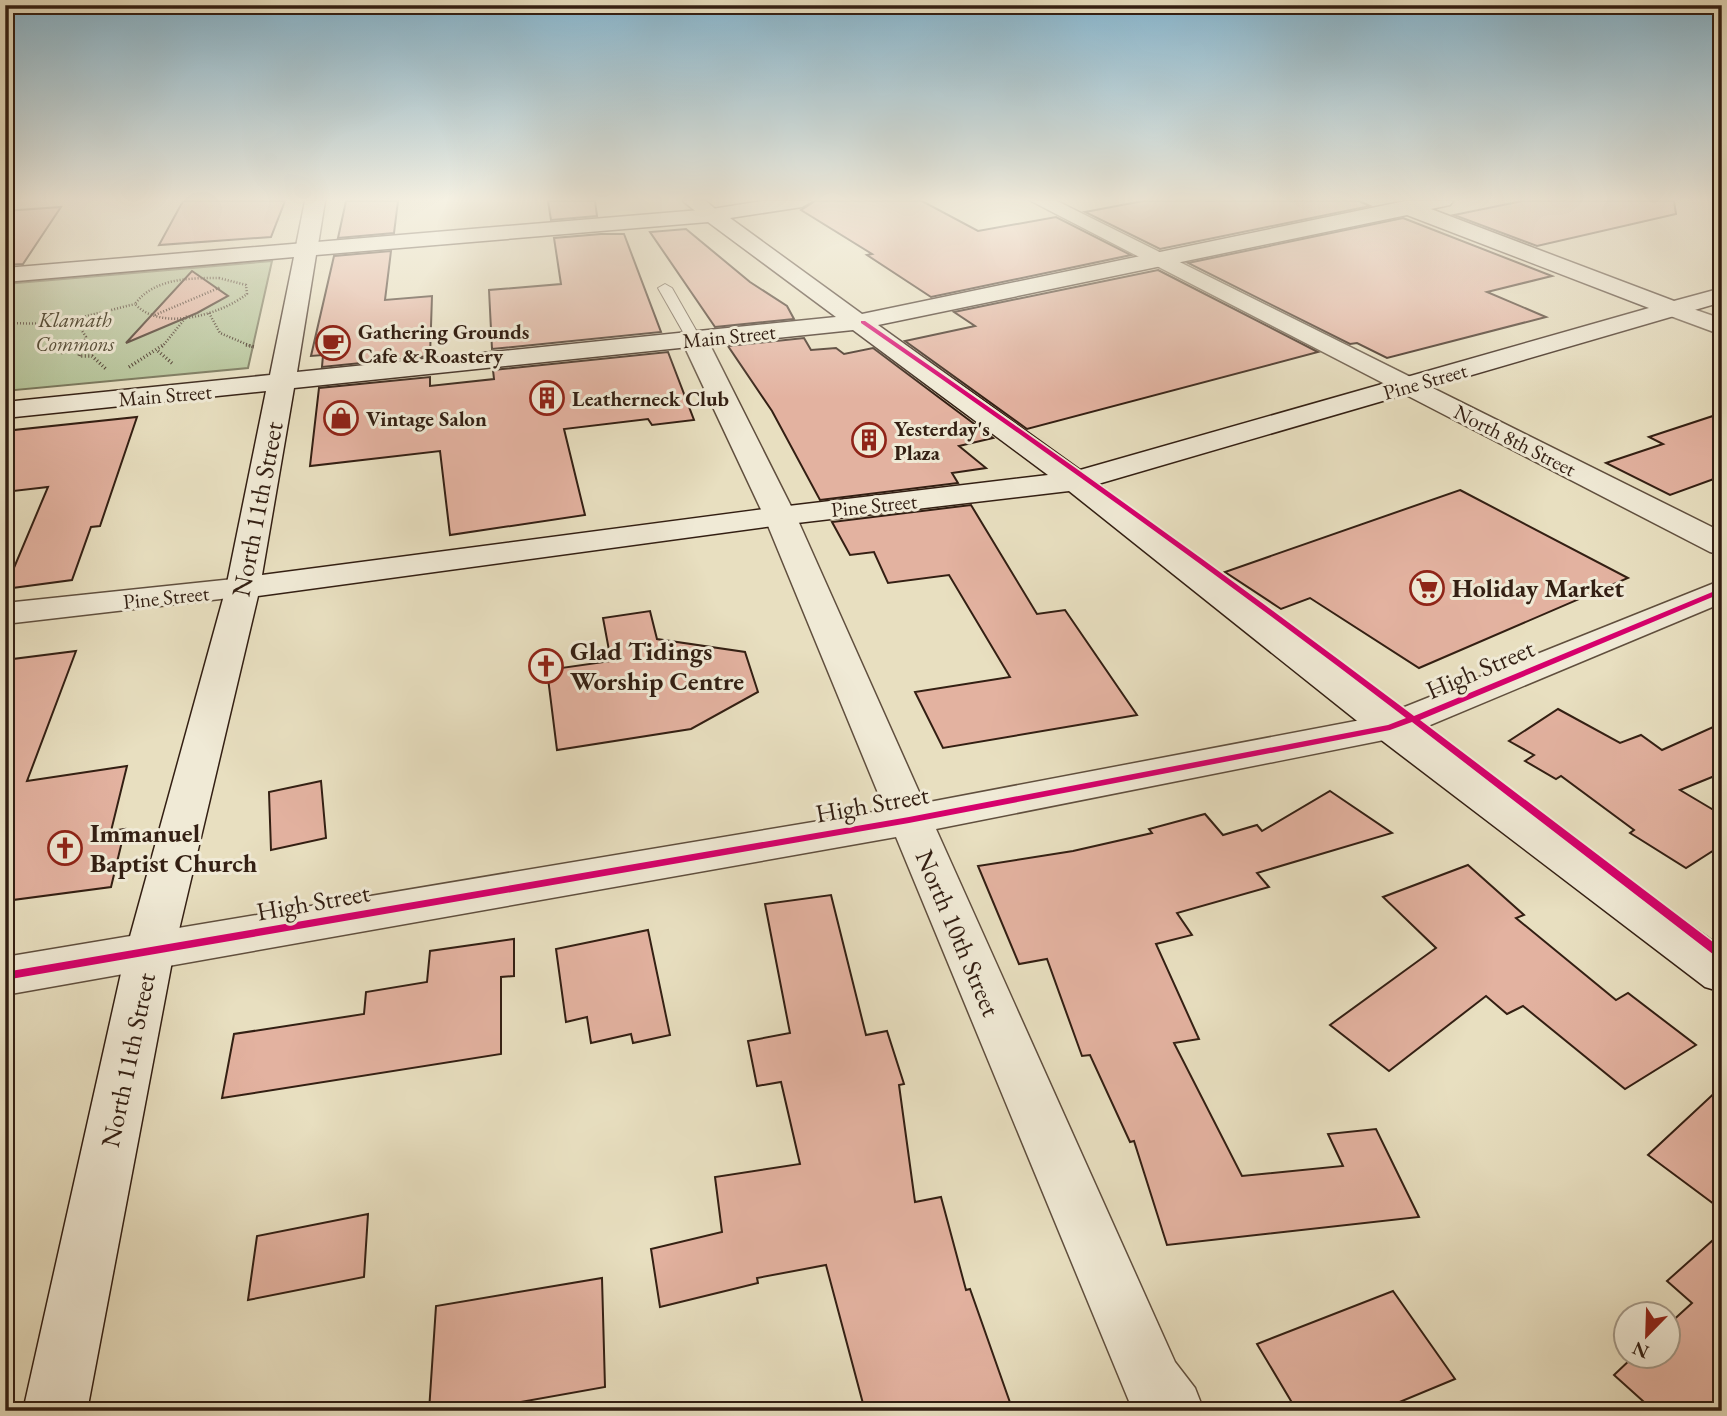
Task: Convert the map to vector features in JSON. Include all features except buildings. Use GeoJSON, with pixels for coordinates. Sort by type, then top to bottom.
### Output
{"type":"FeatureCollection","features":[{"type":"Feature","properties":{"kind":"street"},"geometry":{"type":"LineString","coordinates":[[5,275],[104,267]]}},
{"type":"Feature","properties":{"kind":"street","name":"North 11th Street"},"geometry":{"type":"LineString","coordinates":[[55,1411],[150,951],[243,588],[303,267]]}},
{"type":"Feature","properties":{"kind":"street"},"geometry":{"type":"LineString","coordinates":[[783,267],[1075,481],[1390,727],[1722,974]]}},
{"type":"Feature","properties":{"kind":"street","name":"Main Street"},"geometry":{"type":"LineString","coordinates":[[5,410],[281,384],[858,322],[1132,267]]}},
{"type":"Feature","properties":{"kind":"street","name":"North 8th Street"},"geometry":{"type":"LineString","coordinates":[[1167,267],[1722,545]]}},
{"type":"Feature","properties":{"kind":"street"},"geometry":{"type":"LineString","coordinates":[[1563,267],[1722,327]]}},
{"type":"Feature","properties":{"kind":"street","name":"Pine Street"},"geometry":{"type":"LineString","coordinates":[[5,614],[243,588],[780,516],[1075,481],[1722,295]]}},
{"type":"Feature","properties":{"kind":"street","name":"North 10th Street"},"geometry":{"type":"LineString","coordinates":[[694,339],[780,516],[1153,1384],[1172,1411]]}},
{"type":"Feature","properties":{"kind":"street","name":"High Street"},"geometry":{"type":"LineString","coordinates":[[5,976],[909,820],[1390,727],[1722,590]]}},
{"type":"Feature","properties":{"kind":"lane"},"geometry":{"type":"LineString","coordinates":[[665,288],[694,339]]}},
{"type":"Feature","properties":{"kind":"path"},"geometry":{"type":"LineString","coordinates":[[5,323],[26,327],[76,321],[135,304],[152,289],[177,281],[206,278],[236,280],[246,285],[247,294],[234,304],[209,313],[154,316],[143,313],[135,304]]}},
{"type":"Feature","properties":{"kind":"path"},"geometry":{"type":"LineString","coordinates":[[154,316],[236,280]]}},
{"type":"Feature","properties":{"kind":"path"},"geometry":{"type":"LineString","coordinates":[[209,313],[217,333],[235,342],[256,347]]}},
{"type":"Feature","properties":{"kind":"path"},"geometry":{"type":"LineString","coordinates":[[124,370],[158,351],[187,316]]}},
{"type":"Feature","properties":{"kind":"path"},"geometry":{"type":"LineString","coordinates":[[76,321],[86,337],[79,356],[93,356],[112,371]]}},
{"type":"Feature","properties":{"kind":"path"},"geometry":{"type":"LineString","coordinates":[[61,353],[75,347],[78,341],[85,341]]}},
{"type":"Feature","properties":{"kind":"green space","name":"Klamath Commons"},"geometry":{"type":"Polygon","coordinates":[[[201,267],[271,267],[248,368],[5,391],[5,284],[201,267]]]}},
{"type":"Feature","properties":{"kind":"cycle path"},"geometry":{"type":"LineString","coordinates":[[863,322],[1190,553],[1404,712],[1722,955]]}},
{"type":"Feature","properties":{"kind":"cycle path"},"geometry":{"type":"LineString","coordinates":[[5,976],[909,820],[1390,727],[1722,590]]}},
{"type":"Feature","properties":{"kind":"place","name":"Gathering Grounds Cafe & Roastery"},"geometry":{"type":"Point","coordinates":[333,343]}},
{"type":"Feature","properties":{"kind":"place","name":"Leatherneck Club"},"geometry":{"type":"Point","coordinates":[547,398]}},
{"type":"Feature","properties":{"kind":"place","name":"Vintage Salon"},"geometry":{"type":"Point","coordinates":[341,418]}},
{"type":"Feature","properties":{"kind":"place","name":"Yesterday's Plaza"},"geometry":{"type":"Point","coordinates":[869,440]}},
{"type":"Feature","properties":{"kind":"place","name":"Holiday Market"},"geometry":{"type":"Point","coordinates":[1427,588]}},
{"type":"Feature","properties":{"kind":"place","name":"Glad Tidings Worship Centre"},"geometry":{"type":"Point","coordinates":[546,666]}},
{"type":"Feature","properties":{"kind":"place","name":"Immanuel Baptist Church"},"geometry":{"type":"Point","coordinates":[65,848]}}]}
